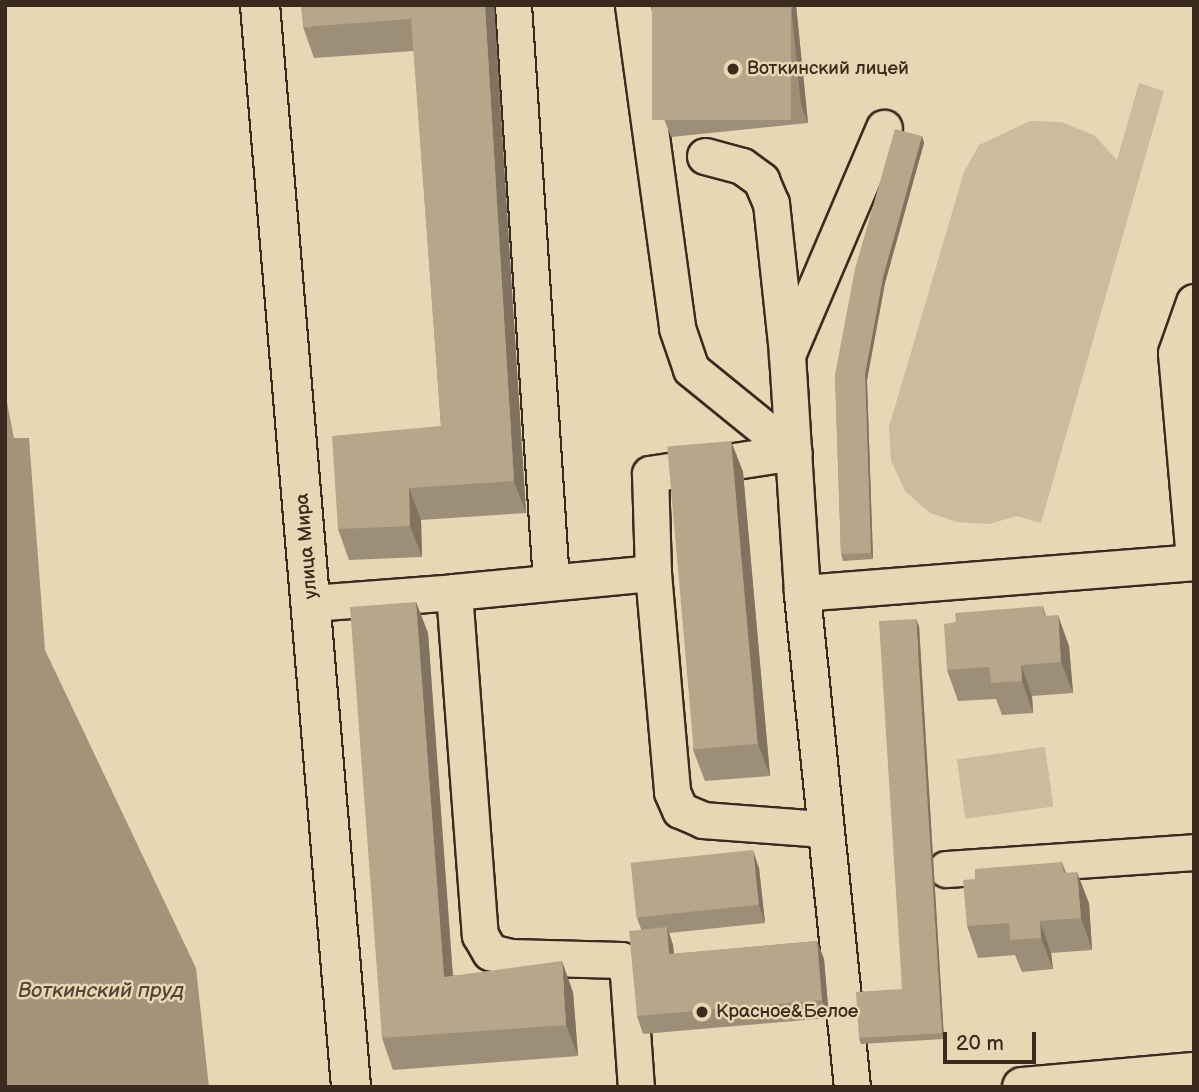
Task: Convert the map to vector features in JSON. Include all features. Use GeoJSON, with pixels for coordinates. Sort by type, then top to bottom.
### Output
{"type":"FeatureCollection","features":[{"type":"Feature","properties":{"kind":"main road","name":"улица Мира"},"geometry":{"type":"LineString","coordinates":[[260,5],[351,1087]]}},
{"type":"Feature","properties":{"kind":"main road"},"geometry":{"type":"LineString","coordinates":[[1022,1087],[1194,1072]]}},
{"type":"Feature","properties":{"kind":"lane"},"geometry":{"type":"LineString","coordinates":[[513,5],[551,581]]}},
{"type":"Feature","properties":{"kind":"lane"},"geometry":{"type":"LineString","coordinates":[[633,5],[677,328],[691,369],[793,452]]}},
{"type":"Feature","properties":{"kind":"lane"},"geometry":{"type":"LineString","coordinates":[[787,355],[884,128]]}},
{"type":"Feature","properties":{"kind":"lane"},"geometry":{"type":"LineString","coordinates":[[705,156],[742,166],[761,180],[771,202],[787,355],[802,593],[852,1087]]}},
{"type":"Feature","properties":{"kind":"lane"},"geometry":{"type":"LineString","coordinates":[[802,593],[1194,560],[1176,354],[1194,302]]}},
{"type":"Feature","properties":{"kind":"lane"},"geometry":{"type":"LineString","coordinates":[[793,452],[650,474],[653,573],[672,792],[680,810],[703,820],[824,829]]}},
{"type":"Feature","properties":{"kind":"lane"},"geometry":{"type":"LineString","coordinates":[[312,603],[653,573]]}},
{"type":"Feature","properties":{"kind":"lane"},"geometry":{"type":"LineString","coordinates":[[454,592],[481,935],[490,952],[510,957],[621,960],[628,974],[636,1087]]}},
{"type":"Feature","properties":{"kind":"lane"},"geometry":{"type":"LineString","coordinates":[[946,869],[1194,852]]}},
{"type":"Feature","properties":{"kind":"shaded area"},"geometry":{"type":"Polygon","coordinates":[[[1139,83],[1164,91],[1041,523],[1017,516],[989,524],[957,522],[930,513],[905,491],[891,461],[889,427],[964,172],[979,145],[1030,121],[1061,122],[1094,135],[1117,160],[1139,83]]]}},
{"type":"Feature","properties":{"kind":"shaded area"},"geometry":{"type":"Polygon","coordinates":[[[1045,747],[1053,806],[965,819],[957,759],[1045,747]]]}},
{"type":"Feature","properties":{"kind":"water","name":"Воткинский пруд"},"geometry":{"type":"Polygon","coordinates":[[[5,392],[14,438],[29,438],[45,650],[196,968],[209,1087],[5,1087],[5,392]]]}},
{"type":"Feature","properties":{"kind":"building"},"geometry":{"type":"Polygon","coordinates":[[[301,5],[485,5],[514,481],[409,488],[410,526],[338,529],[332,436],[441,426],[411,19],[303,27],[301,5]]]}},
{"type":"Feature","properties":{"kind":"building","name":"Воткинский лицей"},"geometry":{"type":"Polygon","coordinates":[[[652,5],[791,5],[791,120],[652,120],[652,5]]]}},
{"type":"Feature","properties":{"kind":"building"},"geometry":{"type":"Polygon","coordinates":[[[895,129],[922,136],[883,277],[865,374],[871,553],[841,554],[835,375],[855,269],[895,129]]]}},
{"type":"Feature","properties":{"kind":"building"},"geometry":{"type":"Polygon","coordinates":[[[731,441],[757,744],[694,749],[667,447],[731,441]]]}},
{"type":"Feature","properties":{"kind":"building"},"geometry":{"type":"Polygon","coordinates":[[[416,602],[444,977],[562,961],[566,1025],[382,1038],[350,607],[416,602]]]}},
{"type":"Feature","properties":{"kind":"building"},"geometry":{"type":"Polygon","coordinates":[[[1043,606],[1044,616],[1058,615],[1061,662],[1021,665],[1022,681],[991,683],[989,667],[947,670],[944,624],[956,622],[955,613],[1043,606]]]}},
{"type":"Feature","properties":{"kind":"building"},"geometry":{"type":"Polygon","coordinates":[[[916,619],[942,1033],[859,1038],[856,992],[902,989],[879,621],[916,619]]]}},
{"type":"Feature","properties":{"kind":"building"},"geometry":{"type":"Polygon","coordinates":[[[753,850],[759,905],[636,918],[631,863],[753,850]]]}},
{"type":"Feature","properties":{"kind":"building"},"geometry":{"type":"Polygon","coordinates":[[[1062,862],[1063,873],[1077,872],[1081,918],[1040,921],[1041,938],[1010,940],[1009,923],[967,926],[963,880],[975,879],[975,869],[1062,862]]]}},
{"type":"Feature","properties":{"kind":"building"},"geometry":{"type":"Polygon","coordinates":[[[667,927],[669,954],[817,941],[822,1000],[637,1016],[629,931],[667,927]]]}},
{"type":"Feature","properties":{"kind":"place","name":"Воткинский лицей"},"geometry":{"type":"Point","coordinates":[733,69]}},
{"type":"Feature","properties":{"kind":"place","name":"Красное&Белое"},"geometry":{"type":"Point","coordinates":[702,1012]}}]}
